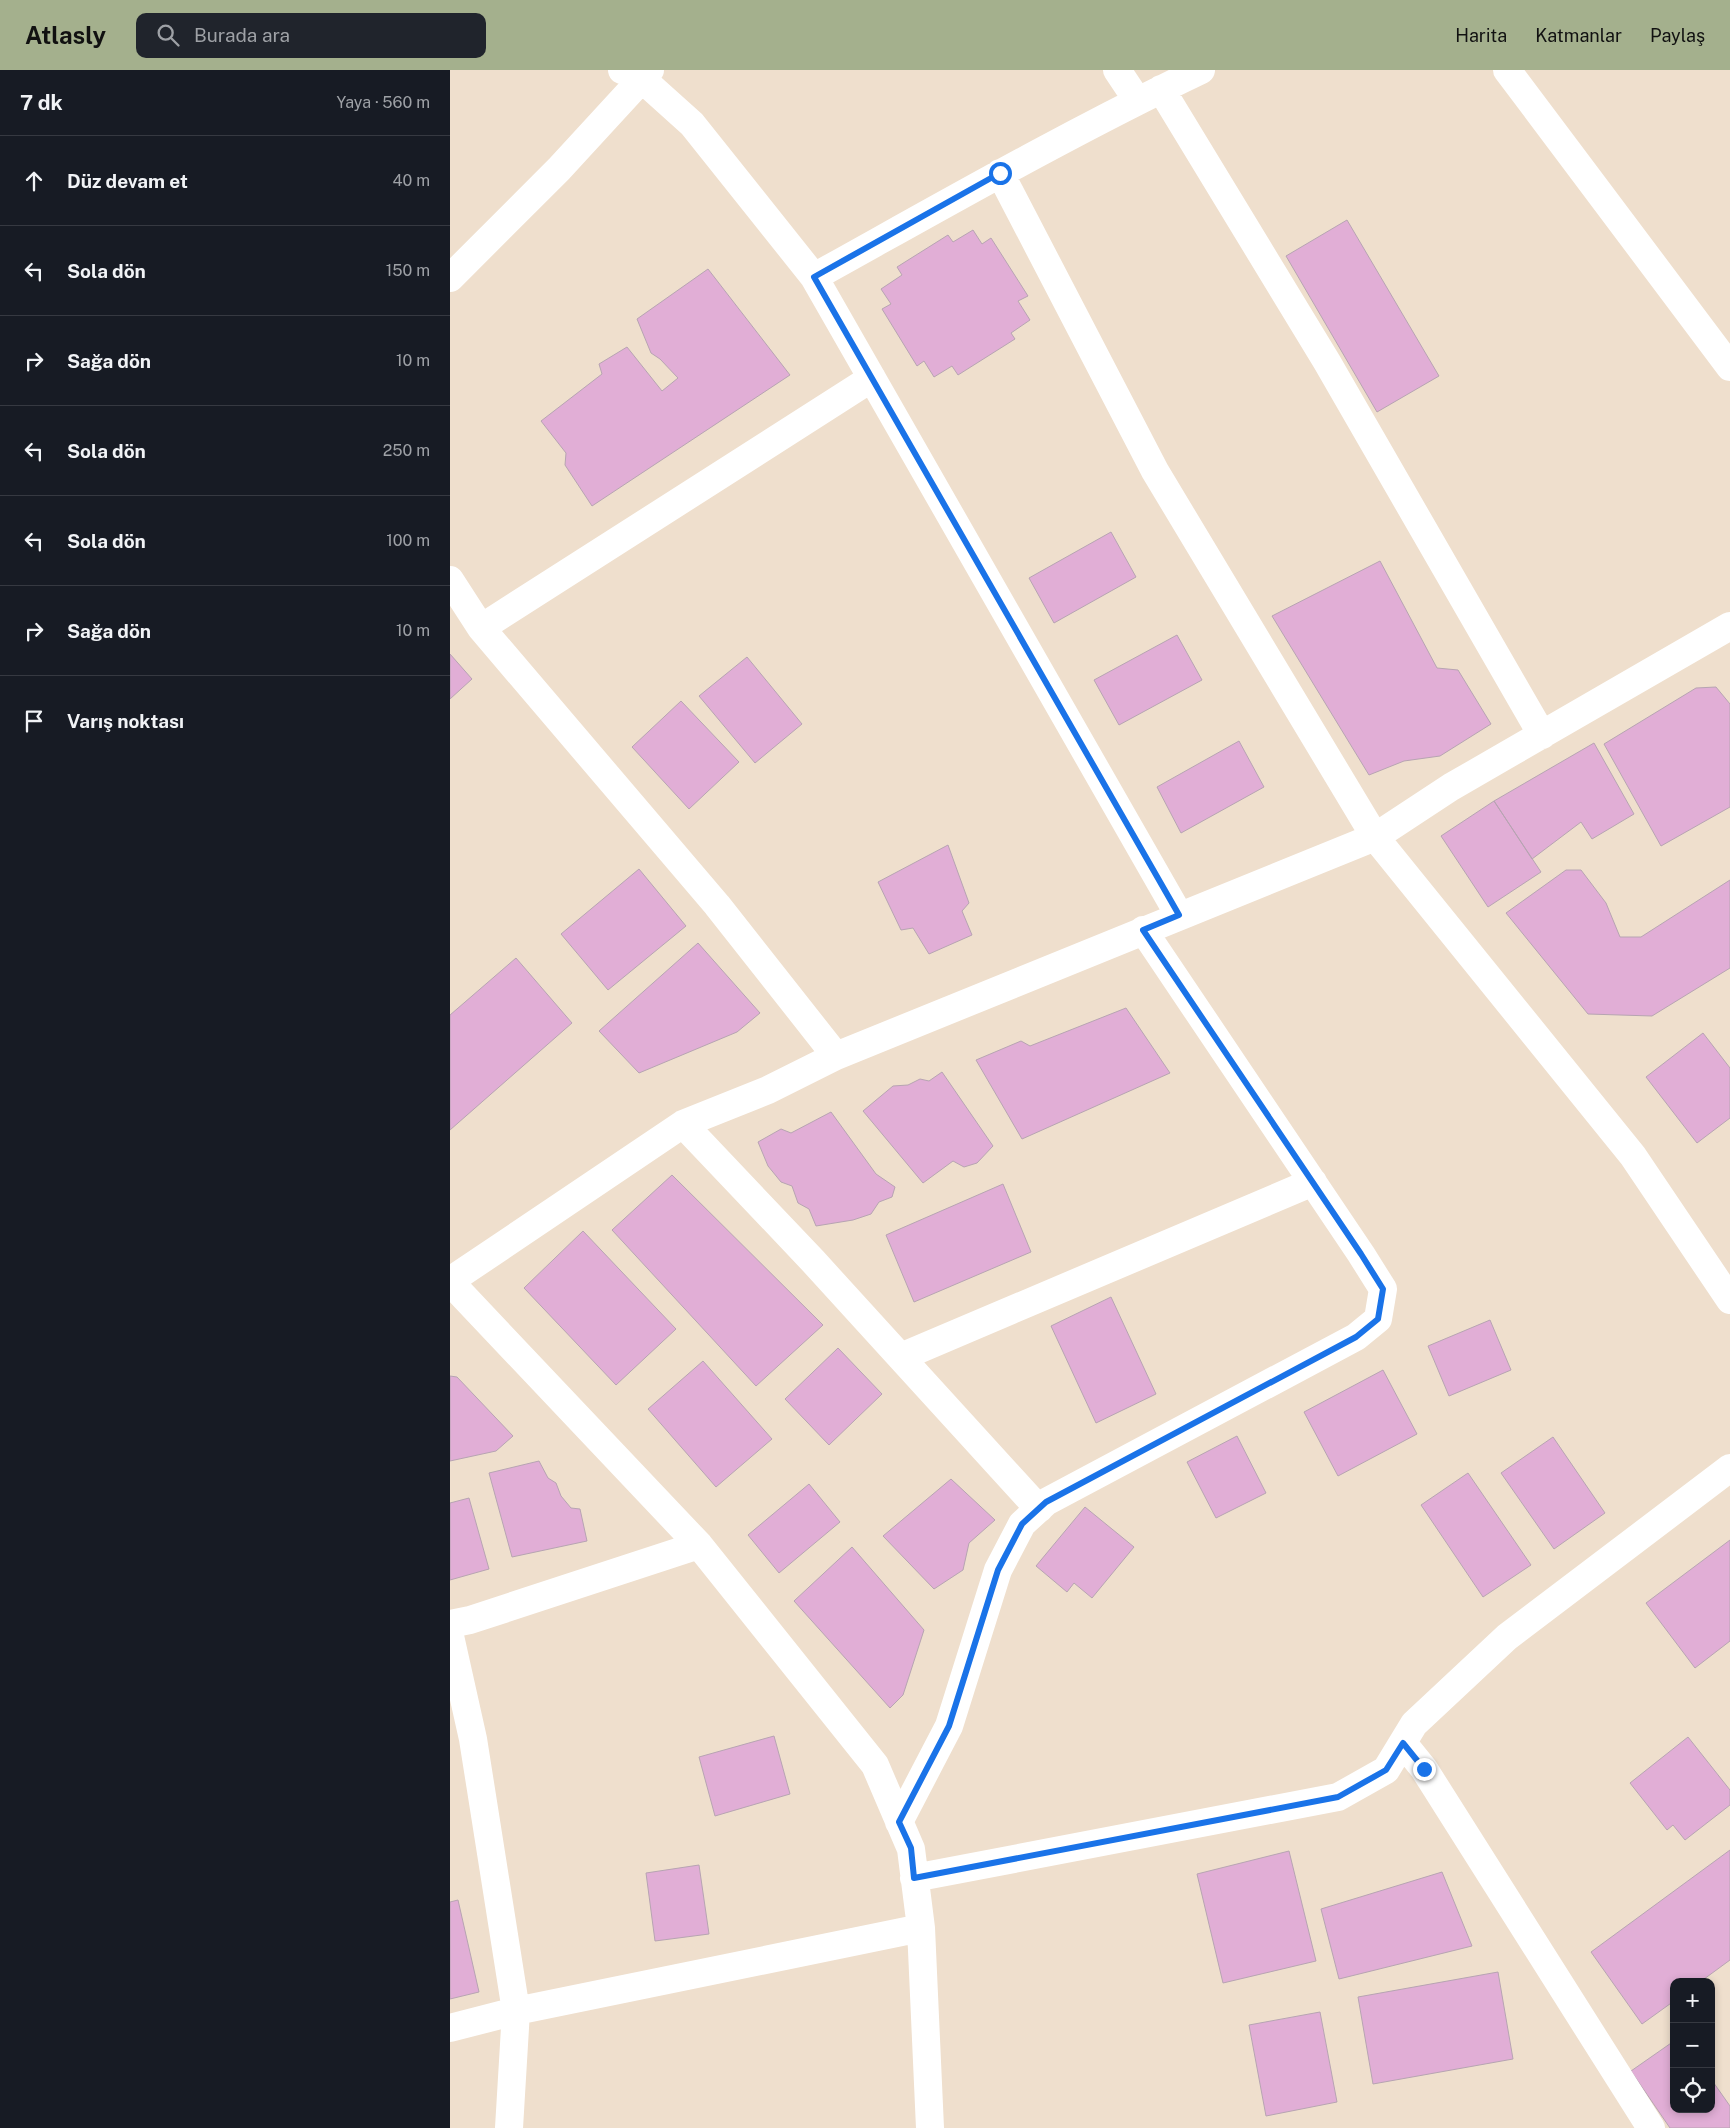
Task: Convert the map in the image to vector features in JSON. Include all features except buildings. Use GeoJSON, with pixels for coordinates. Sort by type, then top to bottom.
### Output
{"type":"FeatureCollection","features":[{"type":"Feature","properties":{"kind":"street"},"geometry":{"type":"LineString","coordinates":[[1118,70],[1137,100]]}},
{"type":"Feature","properties":{"kind":"street"},"geometry":{"type":"LineString","coordinates":[[814,277],[1000,173],[1137,100],[1201,70]]}},
{"type":"Feature","properties":{"kind":"street"},"geometry":{"type":"LineString","coordinates":[[1507,70],[1730,367]]}},
{"type":"Feature","properties":{"kind":"street"},"geometry":{"type":"LineString","coordinates":[[450,278],[558,169],[638,73],[692,124],[814,277],[1179,915]]}},
{"type":"Feature","properties":{"kind":"street"},"geometry":{"type":"LineString","coordinates":[[1161,89],[1322,355],[1542,735]]}},
{"type":"Feature","properties":{"kind":"street"},"geometry":{"type":"LineString","coordinates":[[1000,173],[1154,471],[1374,836],[1633,1156],[1730,1300]]}},
{"type":"Feature","properties":{"kind":"street"},"geometry":{"type":"LineString","coordinates":[[481,628],[872,378]]}},
{"type":"Feature","properties":{"kind":"street"},"geometry":{"type":"LineString","coordinates":[[450,580],[481,628],[717,905],[836,1056]]}},
{"type":"Feature","properties":{"kind":"street"},"geometry":{"type":"LineString","coordinates":[[930,2128],[921,1928],[911,1848],[875,1765],[699,1546],[450,1282],[683,1124],[768,1090],[836,1056],[1374,836],[1451,787],[1730,626]]}},
{"type":"Feature","properties":{"kind":"street"},"geometry":{"type":"LineString","coordinates":[[899,1822],[949,1726],[998,1570],[1022,1524],[1046,1502],[1356,1337],[1378,1319],[1383,1289],[1143,930]]}},
{"type":"Feature","properties":{"kind":"street"},"geometry":{"type":"LineString","coordinates":[[683,1124],[1039,1508]]}},
{"type":"Feature","properties":{"kind":"street"},"geometry":{"type":"LineString","coordinates":[[900,1358],[1313,1182]]}},
{"type":"Feature","properties":{"kind":"street"},"geometry":{"type":"LineString","coordinates":[[914,1878],[1338,1797],[1386,1770],[1414,1724],[1508,1637],[1730,1468]]}},
{"type":"Feature","properties":{"kind":"street"},"geometry":{"type":"LineString","coordinates":[[450,1624],[470,1620],[699,1546]]}},
{"type":"Feature","properties":{"kind":"street"},"geometry":{"type":"LineString","coordinates":[[450,1636],[473,1739],[516,2011],[509,2128]]}},
{"type":"Feature","properties":{"kind":"street"},"geometry":{"type":"LineString","coordinates":[[1403,1743],[1424,1769],[1651,2128]]}},
{"type":"Feature","properties":{"kind":"street"},"geometry":{"type":"LineString","coordinates":[[450,2028],[516,2011],[921,1928]]}},
{"type":"Feature","properties":{"kind":"route"},"geometry":{"type":"LineString","coordinates":[[1000,173],[814,277],[1179,915],[1143,930],[1383,1289],[1378,1319],[1356,1337],[1046,1502],[1022,1524],[998,1570],[949,1726],[899,1822],[911,1848],[914,1878],[1338,1797],[1386,1770],[1403,1743],[1424,1769]]}}]}
